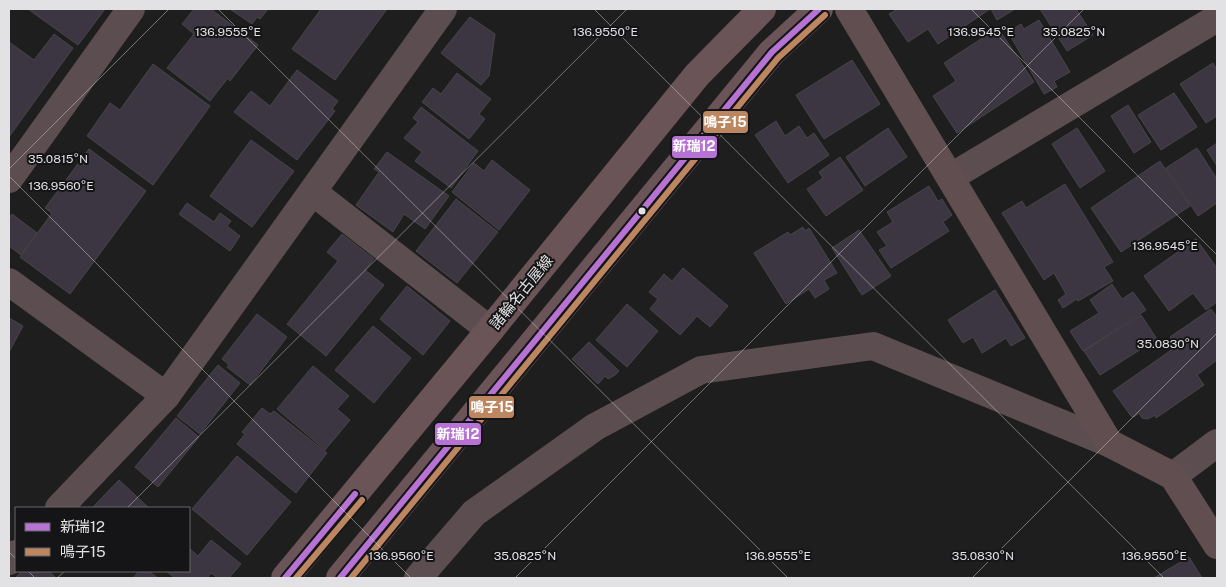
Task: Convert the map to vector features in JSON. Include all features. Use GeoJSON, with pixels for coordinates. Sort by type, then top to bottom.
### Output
{"type":"FeatureCollection","features":[{"type":"Feature","properties":{"kind":"main road","name":"諸輪名古屋線"},"geometry":{"type":"LineString","coordinates":[[285,578],[697,75],[762,9]]}},
{"type":"Feature","properties":{"kind":"main road"},"geometry":{"type":"LineString","coordinates":[[340,578],[772,52],[819,9]]}},
{"type":"Feature","properties":{"kind":"street"},"geometry":{"type":"LineString","coordinates":[[9,179],[131,9]]}},
{"type":"Feature","properties":{"kind":"street"},"geometry":{"type":"LineString","coordinates":[[60,507],[166,396],[443,9]]}},
{"type":"Feature","properties":{"kind":"street"},"geometry":{"type":"LineString","coordinates":[[849,9],[1108,443]]}},
{"type":"Feature","properties":{"kind":"street"},"geometry":{"type":"LineString","coordinates":[[951,177],[1216,21]]}},
{"type":"Feature","properties":{"kind":"street"},"geometry":{"type":"LineString","coordinates":[[312,192],[490,330]]}},
{"type":"Feature","properties":{"kind":"street"},"geometry":{"type":"LineString","coordinates":[[9,282],[166,396]]}},
{"type":"Feature","properties":{"kind":"street"},"geometry":{"type":"LineString","coordinates":[[418,578],[474,513],[595,427],[701,370],[873,346],[1108,443],[1172,476],[1217,545]]}},
{"type":"Feature","properties":{"kind":"street"},"geometry":{"type":"LineString","coordinates":[[1172,476],[1217,443]]}},
{"type":"Feature","properties":{"kind":"building"},"geometry":{"type":"Polygon","coordinates":[[[28,9],[105,9],[78,45],[28,9]]]}},
{"type":"Feature","properties":{"kind":"building"},"geometry":{"type":"Polygon","coordinates":[[[194,9],[211,9],[258,45],[230,81],[228,78],[210,101],[167,68],[194,34],[182,24],[194,9]]]}},
{"type":"Feature","properties":{"kind":"building"},"geometry":{"type":"Polygon","coordinates":[[[230,9],[268,9],[260,19],[257,17],[252,24],[230,9]]]}},
{"type":"Feature","properties":{"kind":"building"},"geometry":{"type":"Polygon","coordinates":[[[321,9],[387,9],[335,80],[292,49],[321,9]]]}},
{"type":"Feature","properties":{"kind":"building"},"geometry":{"type":"Polygon","coordinates":[[[898,9],[990,9],[938,44],[928,29],[908,42],[889,14],[898,9]]]}},
{"type":"Feature","properties":{"kind":"building"},"geometry":{"type":"Polygon","coordinates":[[[991,9],[1015,9],[997,20],[991,9]]]}},
{"type":"Feature","properties":{"kind":"building"},"geometry":{"type":"Polygon","coordinates":[[[1040,9],[1076,9],[1093,35],[1067,51],[1040,9]]]}},
{"type":"Feature","properties":{"kind":"building"},"geometry":{"type":"Polygon","coordinates":[[[470,17],[495,34],[489,76],[481,85],[441,53],[470,17]]]}},
{"type":"Feature","properties":{"kind":"building"},"geometry":{"type":"Polygon","coordinates":[[[1039,20],[1070,72],[1054,81],[1057,87],[1044,94],[1008,32],[1021,24],[1024,29],[1039,20]]]}},
{"type":"Feature","properties":{"kind":"building"},"geometry":{"type":"Polygon","coordinates":[[[998,28],[1034,82],[957,133],[933,96],[956,81],[944,63],[998,28]]]}},
{"type":"Feature","properties":{"kind":"building"},"geometry":{"type":"Polygon","coordinates":[[[54,34],[73,48],[9,137],[9,42],[34,60],[54,34]]]}},
{"type":"Feature","properties":{"kind":"building"},"geometry":{"type":"Polygon","coordinates":[[[852,60],[880,104],[824,139],[796,95],[852,60]]]}},
{"type":"Feature","properties":{"kind":"building"},"geometry":{"type":"Polygon","coordinates":[[[1213,63],[1217,70],[1217,116],[1206,123],[1180,84],[1213,63]]]}},
{"type":"Feature","properties":{"kind":"building"},"geometry":{"type":"Polygon","coordinates":[[[153,64],[210,106],[153,185],[87,136],[110,103],[120,110],[153,64]]]}},
{"type":"Feature","properties":{"kind":"building"},"geometry":{"type":"Polygon","coordinates":[[[297,70],[338,101],[332,109],[335,111],[297,160],[234,112],[251,91],[270,106],[297,70]]]}},
{"type":"Feature","properties":{"kind":"building"},"geometry":{"type":"Polygon","coordinates":[[[457,73],[491,99],[479,114],[485,119],[469,139],[422,102],[433,88],[441,94],[457,73]]]}},
{"type":"Feature","properties":{"kind":"building"},"geometry":{"type":"Polygon","coordinates":[[[1174,93],[1197,127],[1161,150],[1138,115],[1174,93]]]}},
{"type":"Feature","properties":{"kind":"building"},"geometry":{"type":"Polygon","coordinates":[[[1128,105],[1151,142],[1134,153],[1111,116],[1128,105]]]}},
{"type":"Feature","properties":{"kind":"building"},"geometry":{"type":"Polygon","coordinates":[[[421,107],[478,151],[451,188],[415,161],[422,152],[404,138],[418,122],[413,118],[421,107]]]}},
{"type":"Feature","properties":{"kind":"building"},"geometry":{"type":"Polygon","coordinates":[[[776,121],[785,136],[799,126],[807,138],[814,133],[829,155],[788,183],[755,135],[776,121]]]}},
{"type":"Feature","properties":{"kind":"building"},"geometry":{"type":"Polygon","coordinates":[[[888,128],[907,157],[865,186],[846,157],[888,128]]]}},
{"type":"Feature","properties":{"kind":"building"},"geometry":{"type":"Polygon","coordinates":[[[1077,128],[1105,171],[1080,188],[1052,144],[1077,128]]]}},
{"type":"Feature","properties":{"kind":"building"},"geometry":{"type":"Polygon","coordinates":[[[251,140],[294,171],[252,227],[210,196],[251,140]]]}},
{"type":"Feature","properties":{"kind":"building"},"geometry":{"type":"Polygon","coordinates":[[[1217,143],[1217,166],[1207,150],[1217,143]]]}},
{"type":"Feature","properties":{"kind":"building"},"geometry":{"type":"Polygon","coordinates":[[[1197,148],[1217,179],[1217,203],[1198,216],[1166,168],[1197,148]]]}},
{"type":"Feature","properties":{"kind":"building"},"geometry":{"type":"Polygon","coordinates":[[[89,149],[146,191],[70,294],[20,257],[52,213],[45,208],[89,149]]]}},
{"type":"Feature","properties":{"kind":"building"},"geometry":{"type":"Polygon","coordinates":[[[387,152],[449,196],[425,229],[404,214],[393,232],[356,205],[379,172],[374,169],[387,152]]]}},
{"type":"Feature","properties":{"kind":"building"},"geometry":{"type":"Polygon","coordinates":[[[840,157],[863,190],[826,216],[807,189],[823,178],[819,172],[840,157]]]}},
{"type":"Feature","properties":{"kind":"building"},"geometry":{"type":"Polygon","coordinates":[[[492,160],[530,190],[499,230],[452,192],[474,163],[484,171],[492,160]]]}},
{"type":"Feature","properties":{"kind":"building"},"geometry":{"type":"Polygon","coordinates":[[[1160,161],[1190,206],[1121,252],[1091,208],[1160,161]]]}},
{"type":"Feature","properties":{"kind":"building"},"geometry":{"type":"Polygon","coordinates":[[[1065,184],[1113,262],[1104,267],[1113,281],[1063,308],[1058,300],[1066,294],[1054,273],[1044,280],[1002,213],[1022,201],[1026,208],[1065,184]]]}},
{"type":"Feature","properties":{"kind":"building"},"geometry":{"type":"Polygon","coordinates":[[[929,186],[938,201],[942,199],[952,215],[943,222],[949,231],[891,268],[879,250],[887,246],[877,232],[893,222],[887,212],[929,186]]]}},
{"type":"Feature","properties":{"kind":"building"},"geometry":{"type":"Polygon","coordinates":[[[456,199],[498,232],[457,283],[416,251],[456,199]]]}},
{"type":"Feature","properties":{"kind":"building"},"geometry":{"type":"Polygon","coordinates":[[[187,203],[214,222],[220,213],[231,221],[227,226],[240,236],[230,251],[179,214],[187,203]]]}},
{"type":"Feature","properties":{"kind":"building"},"geometry":{"type":"Polygon","coordinates":[[[12,214],[37,233],[21,255],[9,246],[9,218],[12,214]]]}},
{"type":"Feature","properties":{"kind":"building"},"geometry":{"type":"Polygon","coordinates":[[[803,227],[805,231],[809,228],[837,273],[824,280],[829,289],[815,298],[809,289],[786,304],[754,253],[788,232],[790,235],[803,227]]]}},
{"type":"Feature","properties":{"kind":"building"},"geometry":{"type":"Polygon","coordinates":[[[859,230],[891,276],[862,295],[832,248],[859,230]]]}},
{"type":"Feature","properties":{"kind":"building"},"geometry":{"type":"Polygon","coordinates":[[[342,234],[374,259],[365,270],[384,285],[326,356],[287,324],[338,261],[327,252],[342,234]]]}},
{"type":"Feature","properties":{"kind":"building"},"geometry":{"type":"Polygon","coordinates":[[[1196,239],[1217,268],[1217,302],[1206,310],[1193,293],[1169,311],[1144,276],[1196,239]]]}},
{"type":"Feature","properties":{"kind":"building"},"geometry":{"type":"Polygon","coordinates":[[[683,268],[728,306],[710,327],[697,316],[680,335],[650,309],[658,299],[649,292],[664,274],[672,281],[683,268]]]}},
{"type":"Feature","properties":{"kind":"building"},"geometry":{"type":"Polygon","coordinates":[[[1112,284],[1122,299],[1133,292],[1146,310],[1083,351],[1070,331],[1099,313],[1090,300],[1112,284]]]}},
{"type":"Feature","properties":{"kind":"building"},"geometry":{"type":"Polygon","coordinates":[[[407,286],[450,321],[423,355],[380,319],[407,286]]]}},
{"type":"Feature","properties":{"kind":"building"},"geometry":{"type":"Polygon","coordinates":[[[995,290],[1025,338],[1011,346],[1006,338],[982,353],[973,337],[963,343],[948,320],[995,290]]]}},
{"type":"Feature","properties":{"kind":"building"},"geometry":{"type":"Polygon","coordinates":[[[627,304],[658,331],[627,367],[596,340],[627,304]]]}},
{"type":"Feature","properties":{"kind":"building"},"geometry":{"type":"Polygon","coordinates":[[[1211,309],[1217,317],[1217,360],[1197,375],[1204,385],[1156,418],[1155,415],[1148,419],[1142,418],[1139,413],[1134,417],[1131,416],[1113,391],[1177,346],[1170,337],[1211,309]]]}},
{"type":"Feature","properties":{"kind":"building"},"geometry":{"type":"Polygon","coordinates":[[[257,314],[287,337],[250,385],[227,367],[229,365],[222,359],[257,314]]]}},
{"type":"Feature","properties":{"kind":"building"},"geometry":{"type":"Polygon","coordinates":[[[1141,315],[1157,339],[1100,375],[1084,351],[1141,315]]]}},
{"type":"Feature","properties":{"kind":"building"},"geometry":{"type":"Polygon","coordinates":[[[9,318],[23,326],[9,352],[9,318]]]}},
{"type":"Feature","properties":{"kind":"building"},"geometry":{"type":"Polygon","coordinates":[[[373,326],[411,358],[374,403],[335,370],[373,326]]]}},
{"type":"Feature","properties":{"kind":"building"},"geometry":{"type":"Polygon","coordinates":[[[589,342],[619,371],[608,379],[605,376],[598,384],[572,359],[589,342]]]}},
{"type":"Feature","properties":{"kind":"building"},"geometry":{"type":"Polygon","coordinates":[[[218,365],[240,383],[200,434],[177,416],[218,365]]]}},
{"type":"Feature","properties":{"kind":"building"},"geometry":{"type":"Polygon","coordinates":[[[313,366],[349,396],[337,409],[350,420],[325,450],[277,409],[313,366]]]}},
{"type":"Feature","properties":{"kind":"building"},"geometry":{"type":"Polygon","coordinates":[[[262,408],[270,414],[274,411],[327,453],[296,493],[237,444],[245,434],[242,432],[262,408]]]}},
{"type":"Feature","properties":{"kind":"building"},"geometry":{"type":"Polygon","coordinates":[[[176,418],[199,437],[158,487],[135,467],[176,418]]]}},
{"type":"Feature","properties":{"kind":"building"},"geometry":{"type":"Polygon","coordinates":[[[237,456],[291,502],[247,555],[192,509],[237,456]]]}},
{"type":"Feature","properties":{"kind":"building"},"geometry":{"type":"Polygon","coordinates":[[[119,480],[148,507],[93,507],[119,480]]]}},
{"type":"Feature","properties":{"kind":"building"},"geometry":{"type":"Polygon","coordinates":[[[211,540],[241,564],[229,578],[218,578],[211,573],[207,578],[175,578],[167,572],[190,572],[190,549],[198,556],[211,540]]]}},
{"type":"Feature","properties":{"kind":"building"},"geometry":{"type":"Polygon","coordinates":[[[1189,557],[1202,578],[1154,578],[1189,557]]]}},
{"type":"Feature","properties":{"kind":"building"},"geometry":{"type":"Polygon","coordinates":[[[21,572],[50,572],[56,578],[15,578],[21,572]]]}},
{"type":"Feature","properties":{"kind":"building"},"geometry":{"type":"Polygon","coordinates":[[[138,572],[149,572],[158,578],[133,578],[138,572]]]}},
{"type":"Feature","properties":{"kind":"transit line","name":"新瑞12"},"geometry":{"type":"LineString","coordinates":[[340,578],[772,52],[819,9]]}},
{"type":"Feature","properties":{"kind":"transit line","name":"鳴子15"},"geometry":{"type":"LineString","coordinates":[[351,578],[778,58],[825,15]]}},
{"type":"Feature","properties":{"kind":"transit line","name":"新瑞12"},"geometry":{"type":"LineString","coordinates":[[285,578],[355,494]]}},
{"type":"Feature","properties":{"kind":"transit line","name":"鳴子15"},"geometry":{"type":"LineString","coordinates":[[296,578],[362,500]]}}]}
